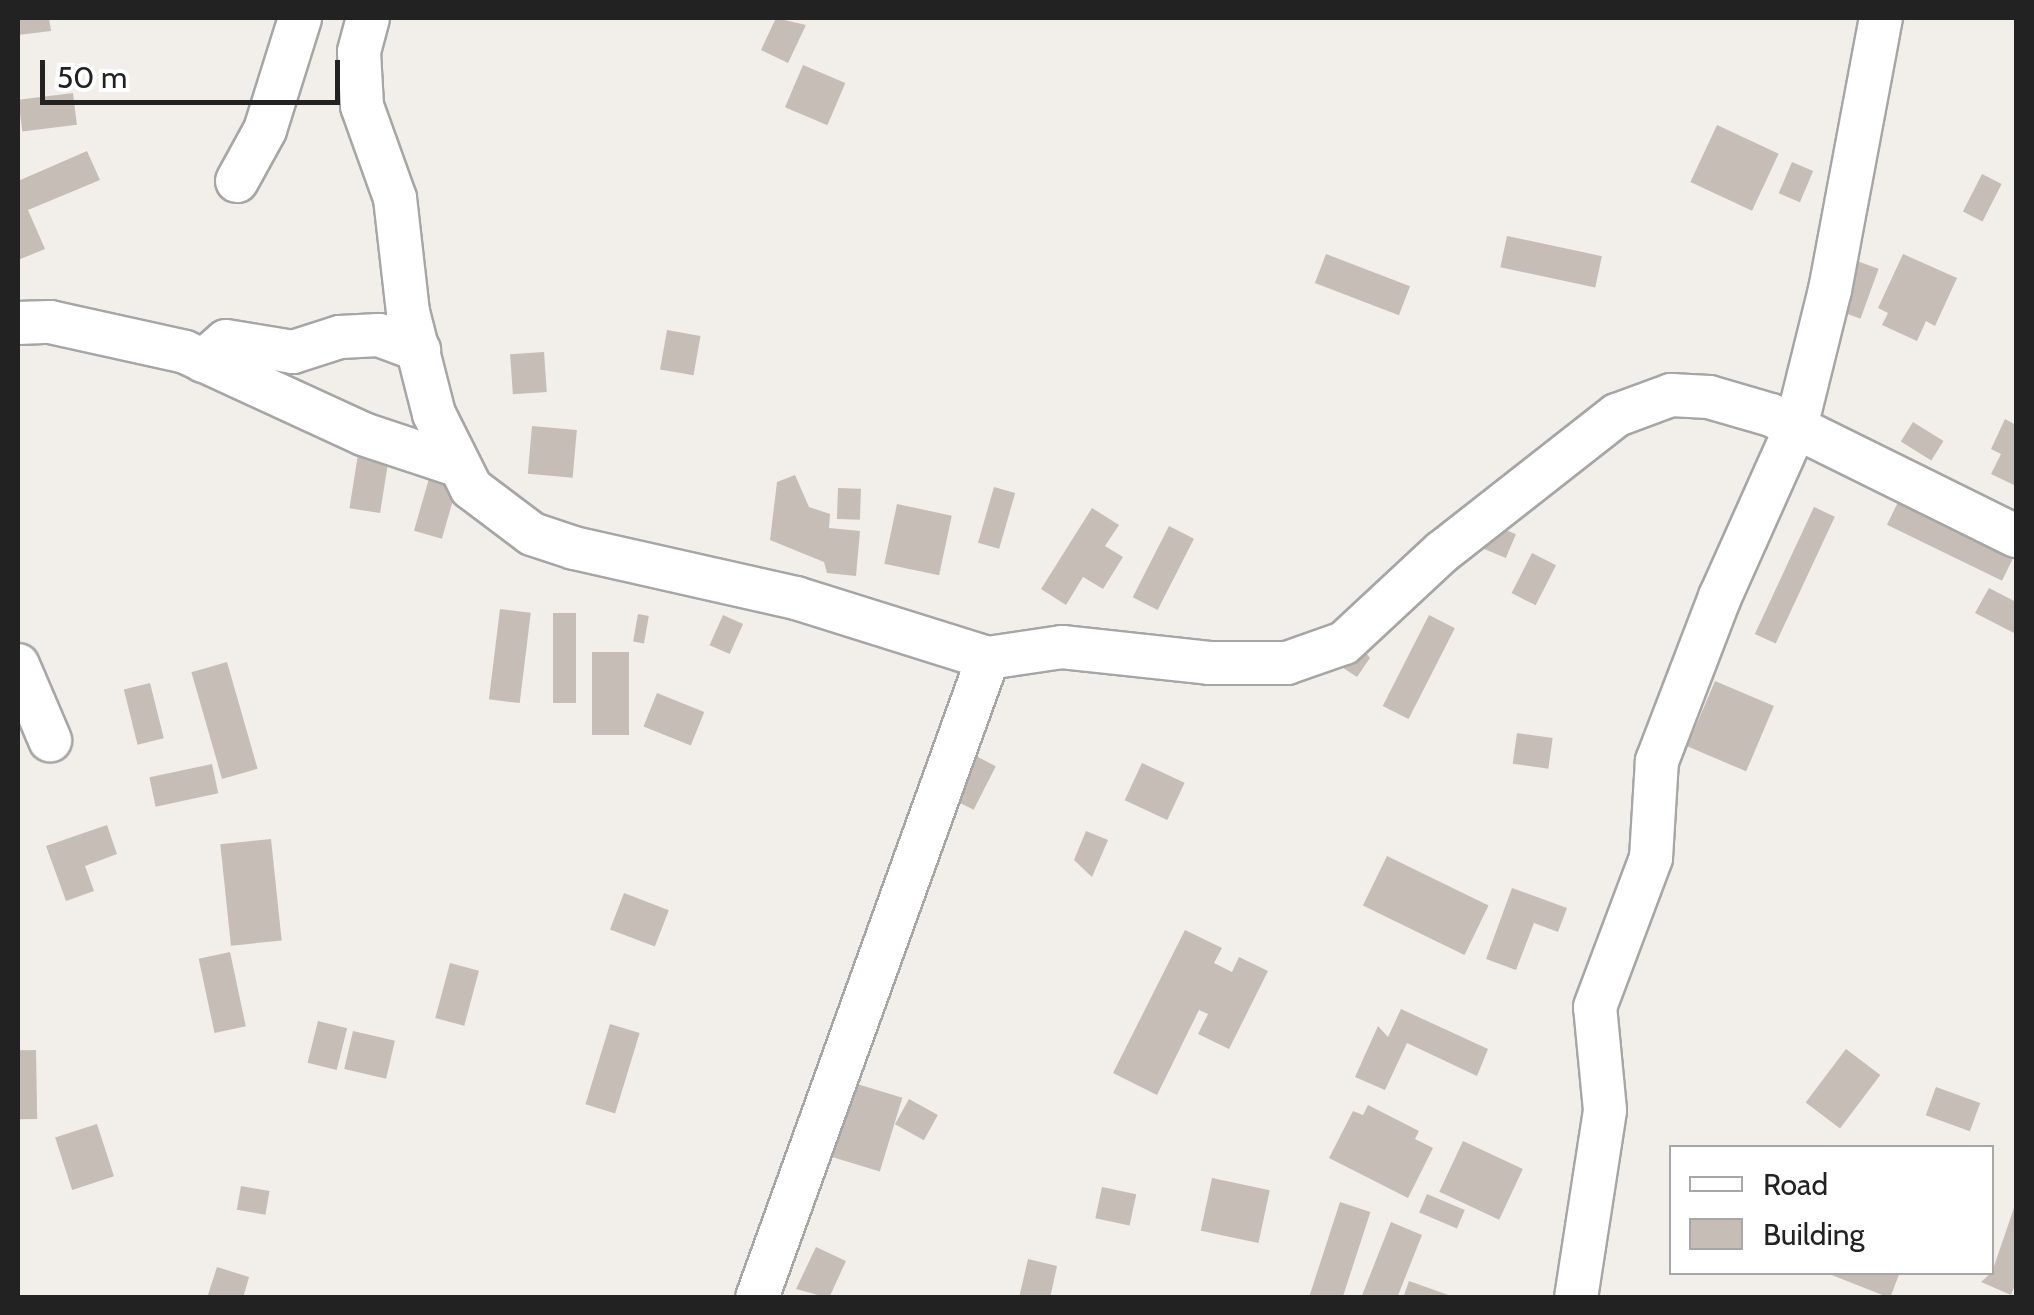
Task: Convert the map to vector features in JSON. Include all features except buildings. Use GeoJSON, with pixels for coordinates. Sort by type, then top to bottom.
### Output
{"type":"FeatureCollection","features":[{"type":"Feature","properties":{"kind":"street"},"geometry":{"type":"LineString","coordinates":[[237,181],[265,130],[300,18]]}},
{"type":"Feature","properties":{"kind":"street"},"geometry":{"type":"LineString","coordinates":[[368,18],[359,52],[362,106],[395,198],[422,366],[456,465],[488,504],[532,534],[847,612],[988,658],[1062,647],[1222,664],[1310,660],[1353,636],[1442,552],[1630,406],[1671,395],[1709,398],[1796,427],[2016,536]]}},
{"type":"Feature","properties":{"kind":"street"},"geometry":{"type":"LineString","coordinates":[[1576,1298],[1605,1110],[1595,1007],[1651,858],[1657,761],[1720,596],[1796,427],[1830,290],[1881,18]]}},
{"type":"Feature","properties":{"kind":"street"},"geometry":{"type":"LineString","coordinates":[[18,323],[50,322],[204,361],[329,418],[456,465]]}},
{"type":"Feature","properties":{"kind":"street"},"geometry":{"type":"LineString","coordinates":[[204,361],[226,341],[294,352],[340,337],[380,335],[422,366]]}},
{"type":"Feature","properties":{"kind":"street"},"geometry":{"type":"LineString","coordinates":[[294,352],[329,418]]}},
{"type":"Feature","properties":{"kind":"street"},"geometry":{"type":"LineString","coordinates":[[403,444],[398,420],[422,366]]}},
{"type":"Feature","properties":{"kind":"street"},"geometry":{"type":"LineString","coordinates":[[757,1298],[988,658]]}},
{"type":"Feature","properties":{"kind":"street"},"geometry":{"type":"LineString","coordinates":[[18,665],[50,740]]}}]}
